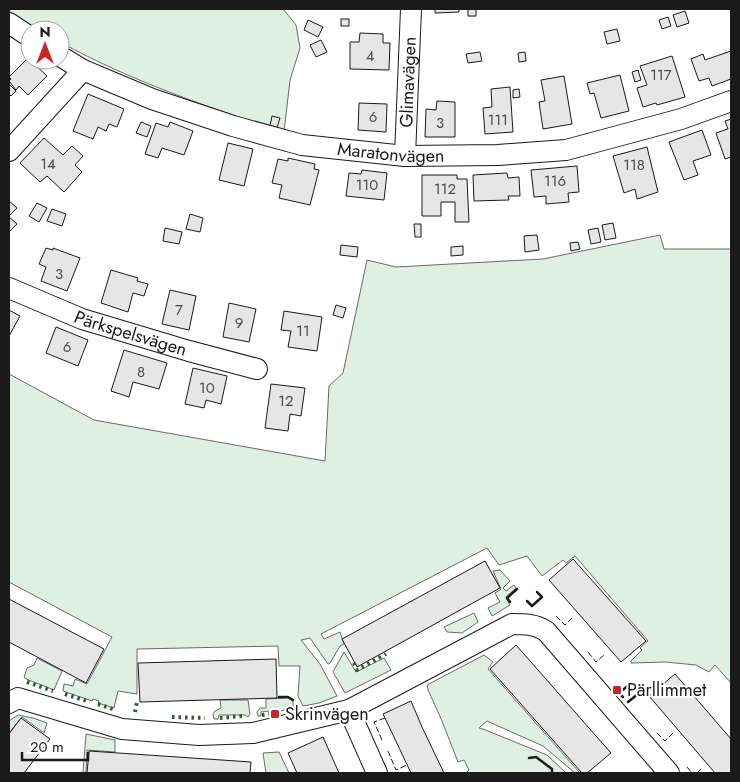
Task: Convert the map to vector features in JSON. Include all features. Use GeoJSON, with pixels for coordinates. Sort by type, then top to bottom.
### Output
{"type":"FeatureCollection","features":[{"type":"Feature","properties":{"kind":"street","name":"Glimavägen"},"geometry":{"type":"LineString","coordinates":[[404,156],[411,9]]}},
{"type":"Feature","properties":{"kind":"street"},"geometry":{"type":"LineString","coordinates":[[9,23],[20,30]]}},
{"type":"Feature","properties":{"kind":"street","name":"Maratonvägen"},"geometry":{"type":"LineString","coordinates":[[70,62],[83,70],[152,99],[233,126],[302,145],[404,156],[498,156],[566,150],[681,119],[731,101]]}},
{"type":"Feature","properties":{"kind":"street"},"geometry":{"type":"LineString","coordinates":[[9,151],[83,70]]}},
{"type":"Feature","properties":{"kind":"street","name":"Pärkspelsvägen"},"geometry":{"type":"LineString","coordinates":[[9,288],[82,319],[257,369]]}},
{"type":"Feature","properties":{"kind":"street"},"geometry":{"type":"LineString","coordinates":[[9,703],[18,698],[122,729],[199,735],[253,733],[349,710],[512,624],[530,624],[538,626],[546,632],[669,773]]}},
{"type":"Feature","properties":{"kind":"street"},"geometry":{"type":"LineString","coordinates":[[349,710],[377,773]]}},
{"type":"Feature","properties":{"kind":"green space"},"geometry":{"type":"Polygon","coordinates":[[[9,9],[283,9],[296,25],[300,48],[290,80],[284,132],[198,103],[142,81],[70,47],[70,20],[22,20],[9,11],[9,9]]]}},
{"type":"Feature","properties":{"kind":"green space"},"geometry":{"type":"Polygon","coordinates":[[[660,235],[664,249],[731,249],[731,683],[715,665],[709,672],[696,665],[665,662],[631,663],[642,650],[640,648],[648,641],[575,556],[566,563],[563,560],[542,576],[527,556],[499,565],[487,548],[321,634],[324,639],[340,632],[344,644],[340,646],[328,664],[310,638],[301,640],[320,664],[337,696],[319,703],[303,706],[298,696],[300,666],[279,666],[278,646],[137,649],[137,694],[118,691],[114,708],[98,703],[99,701],[93,699],[92,701],[63,691],[64,684],[73,686],[75,679],[87,684],[112,637],[9,582],[9,374],[94,420],[325,461],[329,386],[343,373],[367,260],[396,267],[543,259],[660,235]]]}},
{"type":"Feature","properties":{"kind":"green space"},"geometry":{"type":"Polygon","coordinates":[[[500,570],[510,581],[503,588],[506,591],[514,585],[516,588],[506,597],[510,605],[492,616],[488,608],[500,602],[495,593],[501,589],[493,571],[500,570]]]}},
{"type":"Feature","properties":{"kind":"green space"},"geometry":{"type":"Polygon","coordinates":[[[474,613],[478,622],[462,633],[447,632],[444,627],[474,613]]]}},
{"type":"Feature","properties":{"kind":"green space"},"geometry":{"type":"Polygon","coordinates":[[[344,652],[356,672],[384,658],[391,670],[345,693],[333,672],[344,652]]]}},
{"type":"Feature","properties":{"kind":"green space"},"geometry":{"type":"Polygon","coordinates":[[[484,655],[493,662],[488,669],[580,773],[575,773],[543,746],[487,721],[479,728],[547,755],[566,773],[466,773],[469,770],[464,760],[458,762],[427,685],[484,655]]]}},
{"type":"Feature","properties":{"kind":"green space"},"geometry":{"type":"Polygon","coordinates":[[[37,658],[62,671],[54,690],[24,677],[27,668],[34,665],[37,658]]]}},
{"type":"Feature","properties":{"kind":"green space"},"geometry":{"type":"Polygon","coordinates":[[[288,698],[293,701],[293,707],[272,714],[271,711],[261,712],[261,716],[258,716],[257,712],[260,708],[266,708],[266,699],[288,698]]]}},
{"type":"Feature","properties":{"kind":"green space"},"geometry":{"type":"Polygon","coordinates":[[[220,700],[248,700],[250,714],[248,717],[245,715],[219,715],[218,719],[214,719],[213,714],[221,708],[220,700]]]}},
{"type":"Feature","properties":{"kind":"green space"},"geometry":{"type":"Polygon","coordinates":[[[18,715],[47,723],[44,733],[22,717],[9,733],[9,721],[18,715]]]}},
{"type":"Feature","properties":{"kind":"green space"},"geometry":{"type":"Polygon","coordinates":[[[86,734],[115,740],[115,752],[87,750],[86,773],[83,773],[86,734]]]}},
{"type":"Feature","properties":{"kind":"green space"},"geometry":{"type":"Polygon","coordinates":[[[279,752],[289,773],[266,773],[263,753],[279,752]]]}},
{"type":"Feature","properties":{"kind":"building"},"geometry":{"type":"Polygon","coordinates":[[[435,9],[459,9],[459,12],[435,13],[435,9]]]}},
{"type":"Feature","properties":{"kind":"building"},"geometry":{"type":"Polygon","coordinates":[[[468,9],[476,9],[476,16],[468,16],[468,9]]]}},
{"type":"Feature","properties":{"kind":"building"},"geometry":{"type":"Polygon","coordinates":[[[685,11],[689,23],[677,27],[673,15],[685,11]]]}},
{"type":"Feature","properties":{"kind":"building"},"geometry":{"type":"Polygon","coordinates":[[[668,17],[671,26],[662,29],[659,20],[668,17]]]}},
{"type":"Feature","properties":{"kind":"building"},"geometry":{"type":"Polygon","coordinates":[[[341,19],[349,19],[349,26],[341,26],[341,19]]]}},
{"type":"Feature","properties":{"kind":"building"},"geometry":{"type":"Polygon","coordinates":[[[308,20],[323,27],[318,37],[304,30],[308,20]]]}},
{"type":"Feature","properties":{"kind":"building"},"geometry":{"type":"Polygon","coordinates":[[[617,29],[620,41],[607,44],[604,32],[617,29]]]}},
{"type":"Feature","properties":{"kind":"building"},"geometry":{"type":"Polygon","coordinates":[[[360,33],[383,34],[383,43],[390,43],[389,70],[350,69],[350,42],[359,42],[360,33]]]}},
{"type":"Feature","properties":{"kind":"building"},"geometry":{"type":"Polygon","coordinates":[[[321,40],[327,52],[316,57],[310,45],[321,40]]]}},
{"type":"Feature","properties":{"kind":"building"},"geometry":{"type":"Polygon","coordinates":[[[731,51],[731,79],[712,86],[709,78],[699,81],[691,59],[703,54],[705,60],[731,51]]]}},
{"type":"Feature","properties":{"kind":"building"},"geometry":{"type":"Polygon","coordinates":[[[480,52],[482,61],[468,63],[466,54],[480,52]]]}},
{"type":"Feature","properties":{"kind":"building"},"geometry":{"type":"Polygon","coordinates":[[[525,52],[526,61],[519,62],[518,53],[525,52]]]}},
{"type":"Feature","properties":{"kind":"building"},"geometry":{"type":"Polygon","coordinates":[[[672,56],[685,97],[643,107],[637,88],[647,85],[640,66],[672,56]]]}},
{"type":"Feature","properties":{"kind":"building"},"geometry":{"type":"Polygon","coordinates":[[[20,66],[20,70],[41,70],[47,76],[28,95],[19,86],[16,90],[9,81],[11,79],[9,77],[20,66]]]}},
{"type":"Feature","properties":{"kind":"building"},"geometry":{"type":"Polygon","coordinates":[[[638,70],[641,80],[635,82],[632,72],[638,70]]]}},
{"type":"Feature","properties":{"kind":"building"},"geometry":{"type":"Polygon","coordinates":[[[620,75],[629,111],[601,118],[594,93],[590,94],[587,83],[620,75]]]}},
{"type":"Feature","properties":{"kind":"building"},"geometry":{"type":"Polygon","coordinates":[[[564,76],[572,124],[543,129],[539,102],[545,101],[541,80],[564,76]]]}},
{"type":"Feature","properties":{"kind":"building"},"geometry":{"type":"Polygon","coordinates":[[[9,84],[16,91],[11,96],[9,94],[9,84]]]}},
{"type":"Feature","properties":{"kind":"building"},"geometry":{"type":"Polygon","coordinates":[[[510,87],[513,132],[485,134],[483,108],[492,107],[491,89],[510,87]]]}},
{"type":"Feature","properties":{"kind":"building"},"geometry":{"type":"Polygon","coordinates":[[[519,89],[520,97],[513,98],[513,90],[519,89]]]}},
{"type":"Feature","properties":{"kind":"building"},"geometry":{"type":"Polygon","coordinates":[[[88,94],[124,109],[117,127],[109,124],[106,131],[98,127],[93,139],[73,131],[88,94]]]}},
{"type":"Feature","properties":{"kind":"building"},"geometry":{"type":"Polygon","coordinates":[[[437,101],[455,102],[455,137],[425,137],[426,109],[436,110],[437,101]]]}},
{"type":"Feature","properties":{"kind":"building"},"geometry":{"type":"Polygon","coordinates":[[[359,103],[387,104],[386,132],[358,130],[359,103]]]}},
{"type":"Feature","properties":{"kind":"building"},"geometry":{"type":"Polygon","coordinates":[[[272,116],[280,118],[277,128],[270,126],[272,116]]]}},
{"type":"Feature","properties":{"kind":"building"},"geometry":{"type":"Polygon","coordinates":[[[731,119],[731,157],[725,159],[716,133],[728,129],[725,121],[731,119]]]}},
{"type":"Feature","properties":{"kind":"building"},"geometry":{"type":"Polygon","coordinates":[[[141,122],[151,126],[147,137],[136,133],[141,122]]]}},
{"type":"Feature","properties":{"kind":"building"},"geometry":{"type":"Polygon","coordinates":[[[170,122],[193,131],[184,155],[162,148],[158,158],[145,154],[156,123],[168,127],[170,122]]]}},
{"type":"Feature","properties":{"kind":"building"},"geometry":{"type":"Polygon","coordinates":[[[702,130],[711,155],[693,161],[698,175],[684,180],[669,142],[702,130]]]}},
{"type":"Feature","properties":{"kind":"building"},"geometry":{"type":"Polygon","coordinates":[[[44,138],[63,155],[72,146],[83,156],[75,165],[82,172],[64,192],[47,176],[40,182],[20,163],[44,138]]]}},
{"type":"Feature","properties":{"kind":"building"},"geometry":{"type":"Polygon","coordinates":[[[228,143],[253,149],[244,186],[219,180],[228,143]]]}},
{"type":"Feature","properties":{"kind":"building"},"geometry":{"type":"Polygon","coordinates":[[[647,147],[658,192],[637,199],[635,189],[624,193],[613,156],[647,147]]]}},
{"type":"Feature","properties":{"kind":"building"},"geometry":{"type":"Polygon","coordinates":[[[288,158],[315,164],[314,169],[319,170],[310,205],[279,198],[282,185],[272,183],[278,159],[288,161],[288,158]]]}},
{"type":"Feature","properties":{"kind":"building"},"geometry":{"type":"Polygon","coordinates":[[[577,166],[579,192],[568,193],[569,202],[546,204],[546,196],[534,197],[531,170],[577,166]]]}},
{"type":"Feature","properties":{"kind":"building"},"geometry":{"type":"Polygon","coordinates":[[[362,170],[387,173],[384,200],[346,196],[349,173],[361,174],[362,170]]]}},
{"type":"Feature","properties":{"kind":"building"},"geometry":{"type":"Polygon","coordinates":[[[507,173],[508,178],[519,177],[520,196],[508,196],[509,200],[474,201],[473,175],[507,173]]]}},
{"type":"Feature","properties":{"kind":"building"},"geometry":{"type":"Polygon","coordinates":[[[422,175],[457,175],[457,179],[467,179],[469,222],[455,222],[455,202],[441,202],[441,216],[422,216],[422,175]]]}},
{"type":"Feature","properties":{"kind":"building"},"geometry":{"type":"Polygon","coordinates":[[[9,201],[17,208],[9,216],[9,201]]]}},
{"type":"Feature","properties":{"kind":"building"},"geometry":{"type":"Polygon","coordinates":[[[37,203],[47,208],[39,222],[29,216],[37,203]]]}},
{"type":"Feature","properties":{"kind":"building"},"geometry":{"type":"Polygon","coordinates":[[[52,209],[66,214],[62,226],[47,221],[52,209]]]}},
{"type":"Feature","properties":{"kind":"building"},"geometry":{"type":"Polygon","coordinates":[[[190,214],[203,218],[200,232],[186,229],[190,214]]]}},
{"type":"Feature","properties":{"kind":"building"},"geometry":{"type":"Polygon","coordinates":[[[9,217],[17,224],[9,232],[9,217]]]}},
{"type":"Feature","properties":{"kind":"building"},"geometry":{"type":"Polygon","coordinates":[[[613,223],[616,238],[605,240],[602,225],[613,223]]]}},
{"type":"Feature","properties":{"kind":"building"},"geometry":{"type":"Polygon","coordinates":[[[414,224],[421,224],[421,237],[415,237],[414,224]]]}},
{"type":"Feature","properties":{"kind":"building"},"geometry":{"type":"Polygon","coordinates":[[[165,228],[182,232],[179,244],[163,241],[165,228]]]}},
{"type":"Feature","properties":{"kind":"building"},"geometry":{"type":"Polygon","coordinates":[[[598,228],[601,242],[591,244],[588,230],[598,228]]]}},
{"type":"Feature","properties":{"kind":"building"},"geometry":{"type":"Polygon","coordinates":[[[537,235],[539,250],[525,252],[524,236],[537,235]]]}},
{"type":"Feature","properties":{"kind":"building"},"geometry":{"type":"Polygon","coordinates":[[[578,242],[580,249],[571,251],[570,243],[578,242]]]}},
{"type":"Feature","properties":{"kind":"building"},"geometry":{"type":"Polygon","coordinates":[[[341,245],[358,247],[357,257],[340,255],[341,245]]]}},
{"type":"Feature","properties":{"kind":"building"},"geometry":{"type":"Polygon","coordinates":[[[463,246],[463,255],[451,256],[451,247],[463,246]]]}},
{"type":"Feature","properties":{"kind":"building"},"geometry":{"type":"Polygon","coordinates":[[[46,248],[53,250],[53,248],[80,258],[67,291],[41,281],[46,267],[39,264],[46,248]]]}},
{"type":"Feature","properties":{"kind":"building"},"geometry":{"type":"Polygon","coordinates":[[[111,270],[138,278],[137,281],[148,284],[144,296],[133,293],[128,312],[101,303],[111,270]]]}},
{"type":"Feature","properties":{"kind":"building"},"geometry":{"type":"Polygon","coordinates":[[[170,290],[196,296],[189,330],[162,324],[170,290]]]}},
{"type":"Feature","properties":{"kind":"building"},"geometry":{"type":"Polygon","coordinates":[[[229,303],[256,309],[249,342],[223,337],[229,303]]]}},
{"type":"Feature","properties":{"kind":"building"},"geometry":{"type":"Polygon","coordinates":[[[336,305],[346,308],[343,318],[333,315],[336,305]]]}},
{"type":"Feature","properties":{"kind":"building"},"geometry":{"type":"Polygon","coordinates":[[[9,310],[20,316],[9,336],[9,310]]]}},
{"type":"Feature","properties":{"kind":"building"},"geometry":{"type":"Polygon","coordinates":[[[284,311],[322,317],[317,351],[288,347],[291,331],[281,330],[284,311]]]}},
{"type":"Feature","properties":{"kind":"building"},"geometry":{"type":"Polygon","coordinates":[[[56,327],[88,340],[78,366],[46,353],[56,327]]]}},
{"type":"Feature","properties":{"kind":"building"},"geometry":{"type":"Polygon","coordinates":[[[124,350],[167,363],[159,389],[133,382],[129,397],[111,391],[124,350]]]}},
{"type":"Feature","properties":{"kind":"building"},"geometry":{"type":"Polygon","coordinates":[[[193,368],[227,376],[221,404],[206,400],[204,408],[185,404],[193,368]]]}},
{"type":"Feature","properties":{"kind":"building"},"geometry":{"type":"Polygon","coordinates":[[[271,384],[305,388],[301,416],[290,414],[288,431],[265,428],[271,384]]]}},
{"type":"Feature","properties":{"kind":"building"},"geometry":{"type":"Polygon","coordinates":[[[573,559],[646,641],[621,662],[549,580],[573,559]]]}},
{"type":"Feature","properties":{"kind":"building"},"geometry":{"type":"Polygon","coordinates":[[[485,561],[500,588],[357,667],[342,639],[485,561]]]}},
{"type":"Feature","properties":{"kind":"building"},"geometry":{"type":"Polygon","coordinates":[[[9,599],[104,649],[86,683],[9,642],[9,599]]]}},
{"type":"Feature","properties":{"kind":"building"},"geometry":{"type":"Polygon","coordinates":[[[516,645],[611,753],[587,773],[582,773],[490,669],[516,645]]]}},
{"type":"Feature","properties":{"kind":"building"},"geometry":{"type":"Polygon","coordinates":[[[276,659],[277,698],[140,702],[138,663],[276,659]]]}},
{"type":"Feature","properties":{"kind":"building"},"geometry":{"type":"Polygon","coordinates":[[[675,674],[731,739],[731,773],[715,773],[649,696],[675,674]]]}},
{"type":"Feature","properties":{"kind":"building"},"geometry":{"type":"Polygon","coordinates":[[[411,701],[444,773],[411,773],[383,714],[411,701]]]}},
{"type":"Feature","properties":{"kind":"building"},"geometry":{"type":"Polygon","coordinates":[[[21,718],[50,739],[24,773],[9,773],[9,734],[21,718]]]}},
{"type":"Feature","properties":{"kind":"building"},"geometry":{"type":"Polygon","coordinates":[[[323,737],[339,773],[297,773],[288,753],[323,737]]]}},
{"type":"Feature","properties":{"kind":"building"},"geometry":{"type":"Polygon","coordinates":[[[89,751],[251,762],[250,773],[87,773],[89,751]]]}},
{"type":"Feature","properties":{"kind":"hedge"},"geometry":{"type":"LineString","coordinates":[[354,663],[357,670],[386,654]]}},
{"type":"Feature","properties":{"kind":"hedge"},"geometry":{"type":"LineString","coordinates":[[27,682],[53,691]]}},
{"type":"Feature","properties":{"kind":"hedge"},"geometry":{"type":"LineString","coordinates":[[65,694],[90,702]]}},
{"type":"Feature","properties":{"kind":"hedge"},"geometry":{"type":"LineString","coordinates":[[135,712],[137,702]]}},
{"type":"Feature","properties":{"kind":"hedge"},"geometry":{"type":"LineString","coordinates":[[98,704],[113,709]]}},
{"type":"Feature","properties":{"kind":"hedge"},"geometry":{"type":"LineString","coordinates":[[262,715],[270,714]]}},
{"type":"Feature","properties":{"kind":"hedge"},"geometry":{"type":"LineString","coordinates":[[220,718],[242,716]]}},
{"type":"Feature","properties":{"kind":"hedge"},"geometry":{"type":"LineString","coordinates":[[172,717],[205,718]]}},
{"type":"Feature","properties":{"kind":"fence"},"geometry":{"type":"LineString","coordinates":[[556,616],[565,625],[573,617]]}},
{"type":"Feature","properties":{"kind":"fence"},"geometry":{"type":"LineString","coordinates":[[588,652],[596,662],[604,655]]}},
{"type":"Feature","properties":{"kind":"fence"},"geometry":{"type":"LineString","coordinates":[[382,740],[374,722],[385,718]]}},
{"type":"Feature","properties":{"kind":"fence"},"geometry":{"type":"LineString","coordinates":[[657,733],[665,741],[673,733]]}},
{"type":"Feature","properties":{"kind":"fence"},"geometry":{"type":"LineString","coordinates":[[388,751],[396,770],[407,765]]}},
{"type":"Feature","properties":{"kind":"fence"},"geometry":{"type":"LineString","coordinates":[[687,767],[692,773]]}},
{"type":"Feature","properties":{"kind":"fence"},"geometry":{"type":"LineString","coordinates":[[697,773],[702,768]]}},
{"type":"Feature","properties":{"kind":"wall"},"geometry":{"type":"LineString","coordinates":[[510,602],[507,598],[517,589]]}},
{"type":"Feature","properties":{"kind":"wall"},"geometry":{"type":"LineString","coordinates":[[527,601],[532,606],[542,597],[537,592]]}},
{"type":"Feature","properties":{"kind":"wall"},"geometry":{"type":"LineString","coordinates":[[623,697],[619,693],[630,684],[639,693],[628,702]]}},
{"type":"Feature","properties":{"kind":"wall"},"geometry":{"type":"LineString","coordinates":[[279,697],[288,697],[293,700]]}},
{"type":"Feature","properties":{"kind":"wall"},"geometry":{"type":"LineString","coordinates":[[529,758],[536,757],[552,769],[552,773]]}},
{"type":"Feature","properties":{"kind":"place","name":"Pärllimmet"},"geometry":{"type":"Point","coordinates":[617,690]}},
{"type":"Feature","properties":{"kind":"place","name":"Skrinvägen"},"geometry":{"type":"Point","coordinates":[275,714]}}]}
